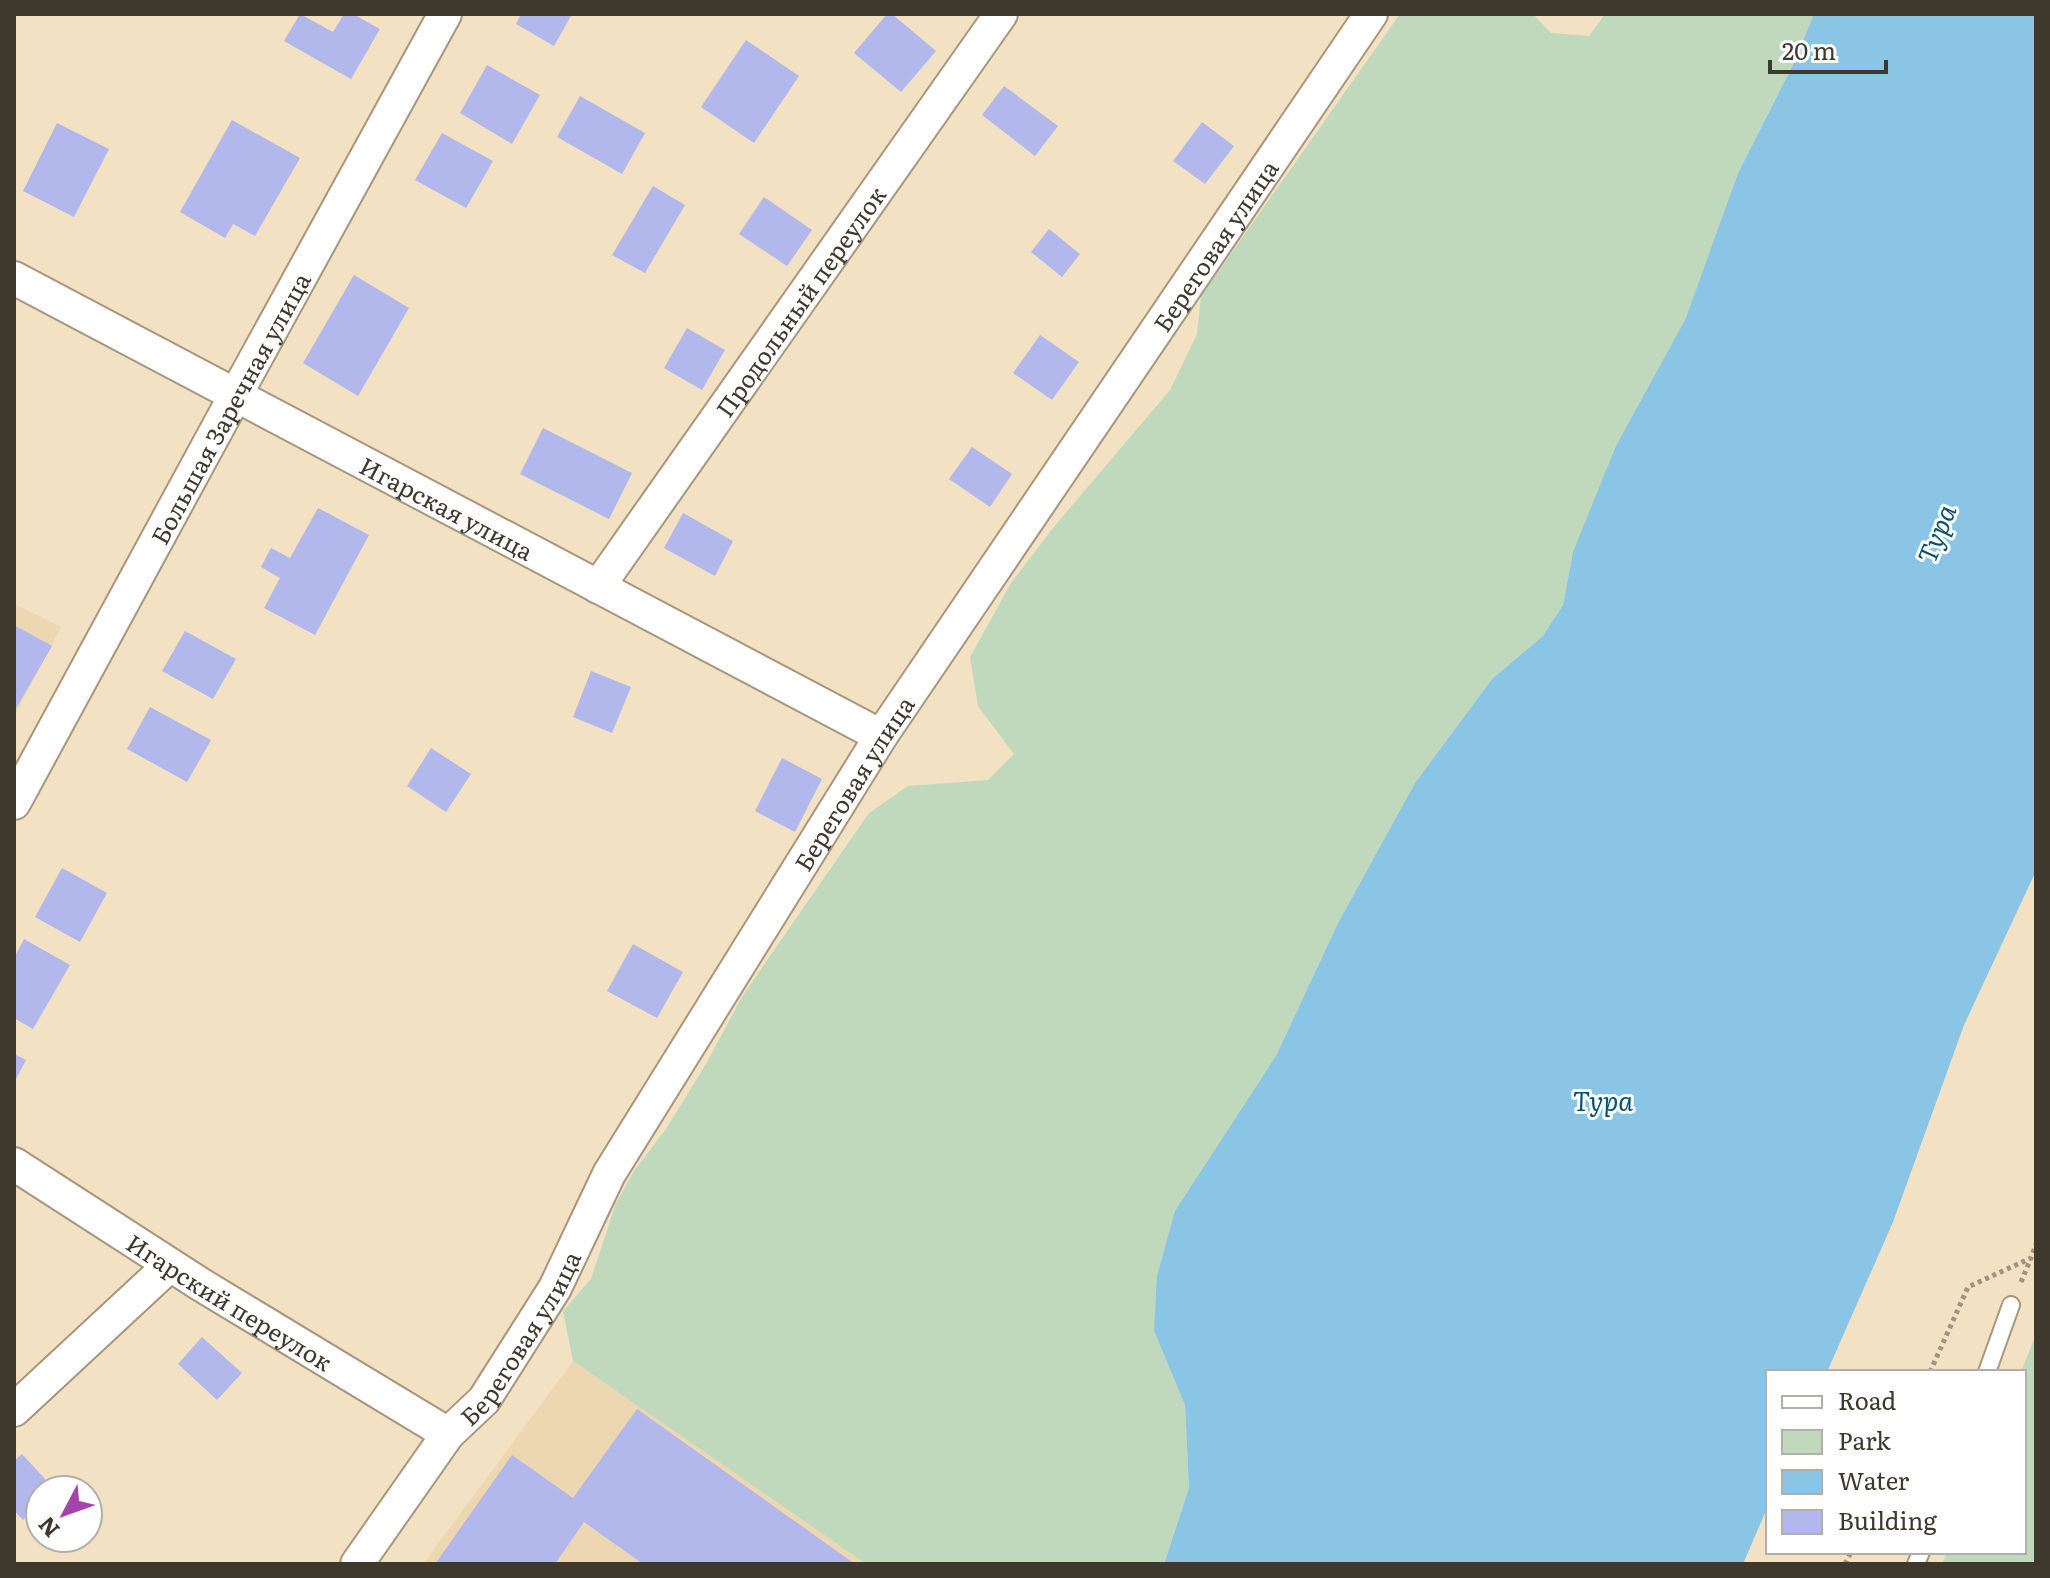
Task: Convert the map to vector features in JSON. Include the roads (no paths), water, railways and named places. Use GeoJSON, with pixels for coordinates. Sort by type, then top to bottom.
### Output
{"type":"FeatureCollection","features":[{"type":"Feature","properties":{"kind":"street","name":"Большая Заречная улица"},"geometry":{"type":"LineString","coordinates":[[14,803],[445,14]]}},
{"type":"Feature","properties":{"kind":"street","name":"Продольный переулок"},"geometry":{"type":"LineString","coordinates":[[598,587],[1001,14]]}},
{"type":"Feature","properties":{"kind":"street","name":"Береговая улица"},"geometry":{"type":"LineString","coordinates":[[357,1564],[448,1434],[484,1400],[555,1288],[609,1174],[881,736],[1371,14]]}},
{"type":"Feature","properties":{"kind":"street","name":"Игарская улица"},"geometry":{"type":"LineString","coordinates":[[14,278],[881,736]]}},
{"type":"Feature","properties":{"kind":"street","name":"Игарский переулок"},"geometry":{"type":"LineString","coordinates":[[14,1164],[170,1265],[448,1434]]}},
{"type":"Feature","properties":{"kind":"street"},"geometry":{"type":"LineString","coordinates":[[14,1410],[170,1265]]}},
{"type":"Feature","properties":{"kind":"lane"},"geometry":{"type":"LineString","coordinates":[[1988,1370],[2011,1305]]}},
{"type":"Feature","properties":{"kind":"water","name":"Тура"},"geometry":{"type":"Polygon","coordinates":[[[1814,14],[2036,14],[2036,871],[1964,1025],[1893,1222],[1828,1370],[1766,1370],[1766,1511],[1743,1564],[1164,1564],[1189,1488],[1185,1405],[1154,1331],[1157,1276],[1175,1211],[1276,1056],[1338,923],[1415,783],[1492,679],[1543,636],[1563,605],[1573,552],[1616,446],[1685,320],[1738,173],[1793,65],[1814,14]]]}}]}
